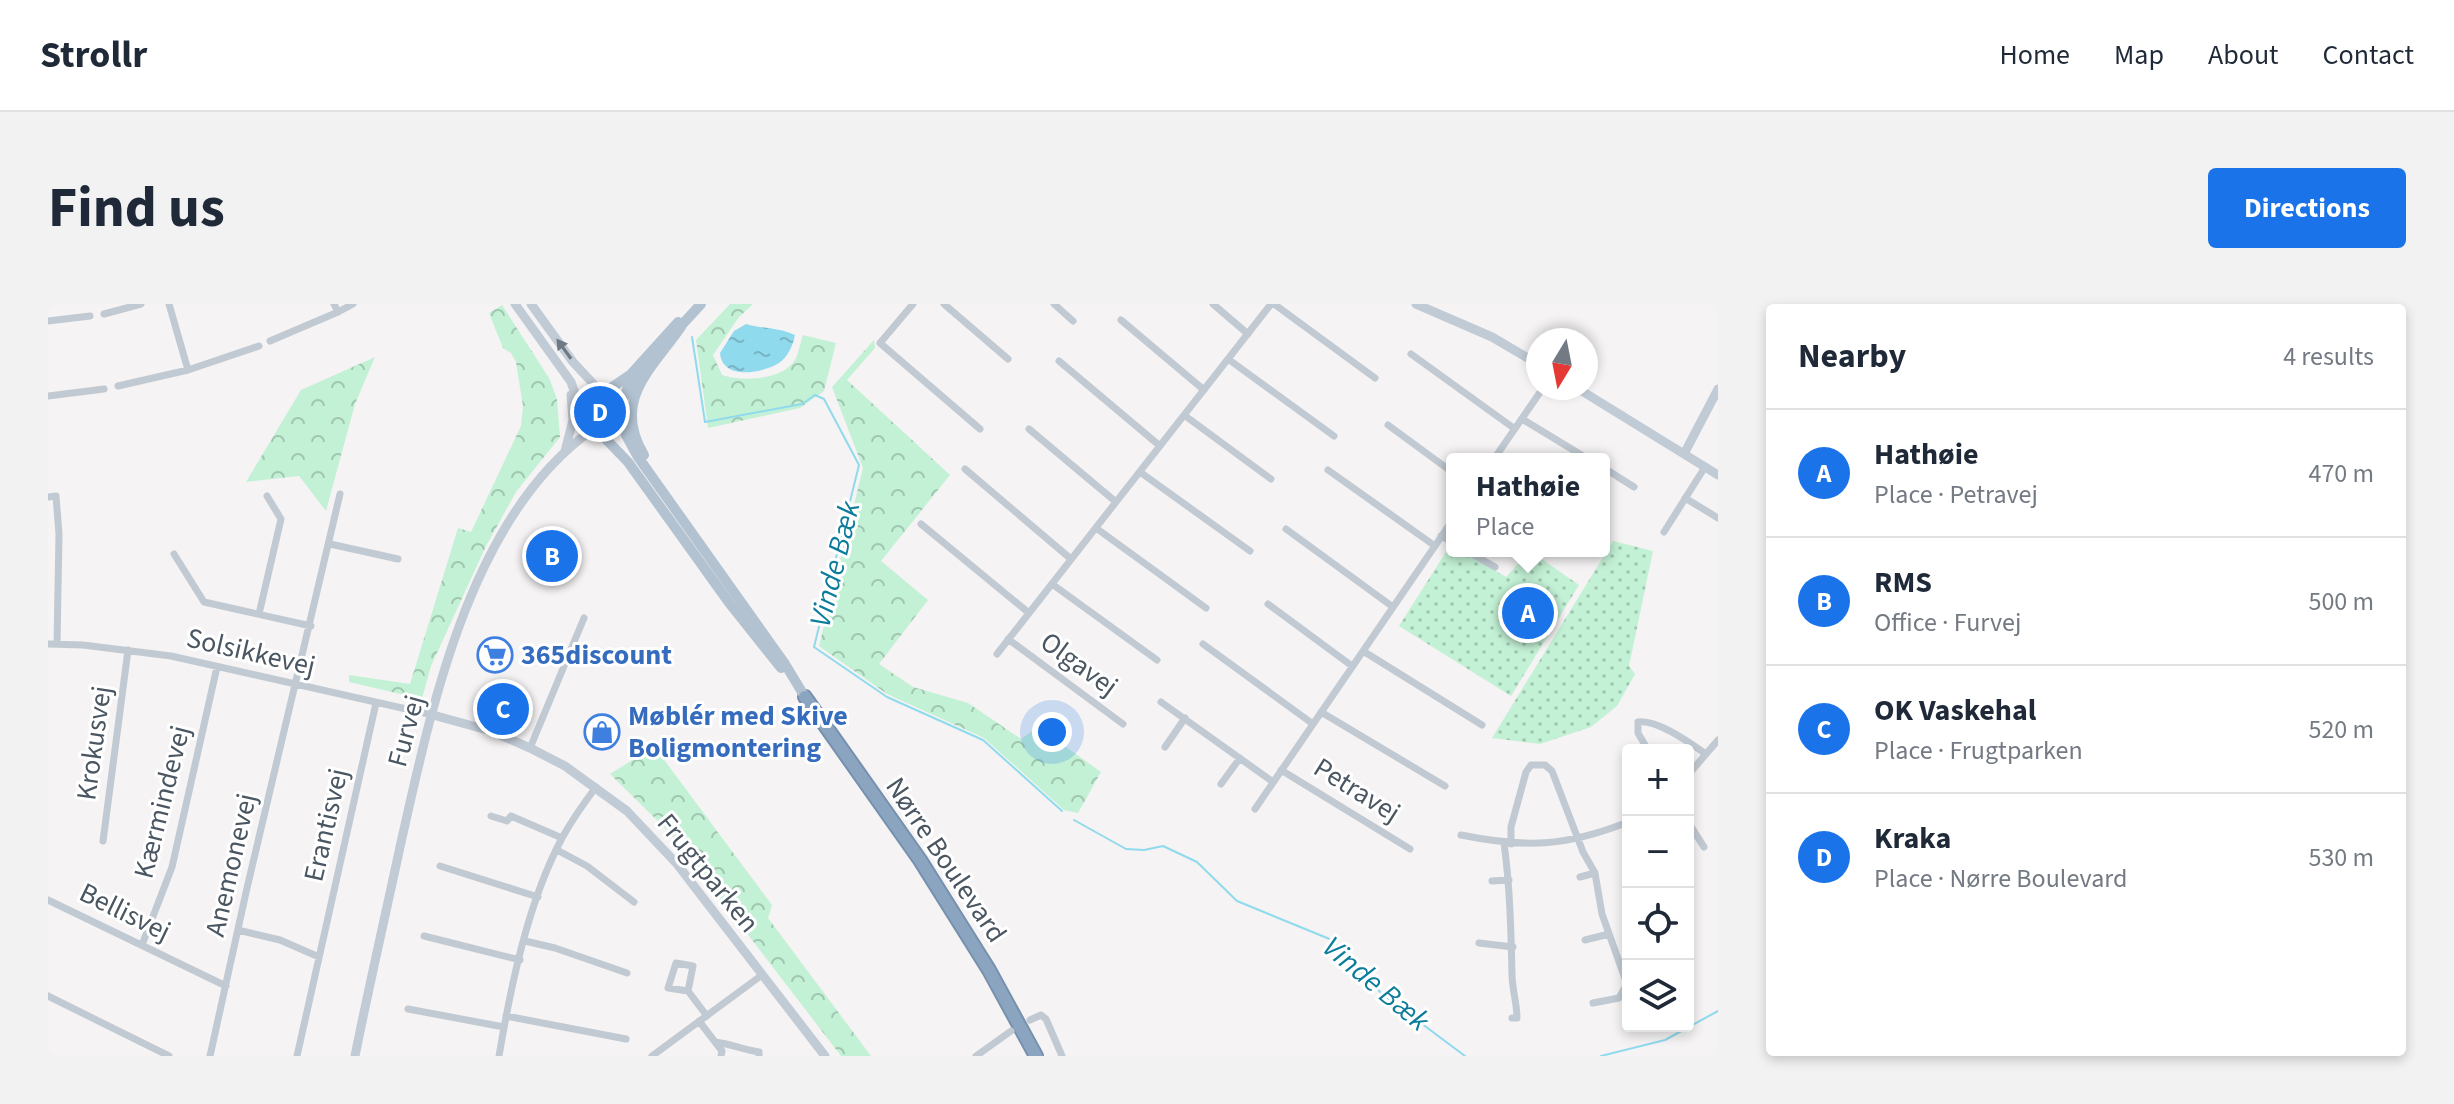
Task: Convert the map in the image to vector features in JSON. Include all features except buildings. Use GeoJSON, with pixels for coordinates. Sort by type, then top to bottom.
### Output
{"type":"FeatureCollection","features":[{"type":"Feature","properties":{"kind":"highway","name":"Nørre Boulevard"},"geometry":{"type":"LineString","coordinates":[[805,697],[920,860],[989,970],[1036,1056]]}},
{"type":"Feature","properties":{"kind":"main road"},"geometry":{"type":"LineString","coordinates":[[693,304],[630,375],[602,392],[589,394],[580,412],[582,421],[595,431],[615,425],[639,370],[701,304]]}},
{"type":"Feature","properties":{"kind":"main road"},"geometry":{"type":"LineString","coordinates":[[681,327],[642,378],[632,412],[636,439],[642,452],[678,506],[686,524]]}},
{"type":"Feature","properties":{"kind":"main road"},"geometry":{"type":"LineString","coordinates":[[602,392],[615,398],[620,412]]}},
{"type":"Feature","properties":{"kind":"main road","name":"Nørre Boulevard"},"geometry":{"type":"LineString","coordinates":[[620,412],[631,446],[805,697]]}},
{"type":"Feature","properties":{"kind":"main road","name":"Nørre Boulevard"},"geometry":{"type":"LineString","coordinates":[[595,431],[628,462],[730,604],[805,697]]}},
{"type":"Feature","properties":{"kind":"street"},"geometry":{"type":"LineString","coordinates":[[104,314],[141,304]]}},
{"type":"Feature","properties":{"kind":"street"},"geometry":{"type":"LineString","coordinates":[[169,304],[188,370]]}},
{"type":"Feature","properties":{"kind":"street"},"geometry":{"type":"LineString","coordinates":[[334,304],[338,312]]}},
{"type":"Feature","properties":{"kind":"street"},"geometry":{"type":"LineString","coordinates":[[270,341],[353,304]]}},
{"type":"Feature","properties":{"kind":"street"},"geometry":{"type":"LineString","coordinates":[[515,304],[563,368],[576,391],[580,412]]}},
{"type":"Feature","properties":{"kind":"street"},"geometry":{"type":"LineString","coordinates":[[531,304],[573,362],[602,392]]}},
{"type":"Feature","properties":{"kind":"street"},"geometry":{"type":"LineString","coordinates":[[913,304],[880,343],[980,429]]}},
{"type":"Feature","properties":{"kind":"street"},"geometry":{"type":"LineString","coordinates":[[944,304],[1008,359]]}},
{"type":"Feature","properties":{"kind":"street"},"geometry":{"type":"LineString","coordinates":[[1054,304],[1073,321]]}},
{"type":"Feature","properties":{"kind":"street"},"geometry":{"type":"LineString","coordinates":[[1213,304],[1248,334]]}},
{"type":"Feature","properties":{"kind":"street","name":"Olgavej"},"geometry":{"type":"LineString","coordinates":[[997,654],[1273,304],[1375,378]]}},
{"type":"Feature","properties":{"kind":"street"},"geometry":{"type":"LineString","coordinates":[[1416,304],[1492,337],[1526,357]]}},
{"type":"Feature","properties":{"kind":"street"},"geometry":{"type":"LineString","coordinates":[[48,321],[90,316]]}},
{"type":"Feature","properties":{"kind":"street"},"geometry":{"type":"LineString","coordinates":[[1121,320],[1204,390]]}},
{"type":"Feature","properties":{"kind":"street"},"geometry":{"type":"LineString","coordinates":[[118,386],[188,370],[259,346]]}},
{"type":"Feature","properties":{"kind":"street"},"geometry":{"type":"LineString","coordinates":[[1411,354],[1515,429]]}},
{"type":"Feature","properties":{"kind":"street"},"geometry":{"type":"LineString","coordinates":[[1228,359],[1334,436]]}},
{"type":"Feature","properties":{"kind":"street"},"geometry":{"type":"LineString","coordinates":[[1059,361],[1160,446]]}},
{"type":"Feature","properties":{"kind":"street"},"geometry":{"type":"LineString","coordinates":[[563,368],[574,411],[567,448]]}},
{"type":"Feature","properties":{"kind":"street"},"geometry":{"type":"LineString","coordinates":[[48,396],[104,389]]}},
{"type":"Feature","properties":{"kind":"street"},"geometry":{"type":"LineString","coordinates":[[1684,454],[1718,389]]}},
{"type":"Feature","properties":{"kind":"street"},"geometry":{"type":"LineString","coordinates":[[1498,453],[1535,400]]}},
{"type":"Feature","properties":{"kind":"street"},"geometry":{"type":"LineString","coordinates":[[1596,400],[1718,475]]}},
{"type":"Feature","properties":{"kind":"street","name":"Furvej"},"geometry":{"type":"LineString","coordinates":[[355,1056],[416,779],[463,616],[488,559],[514,514],[567,448],[580,412]]}},
{"type":"Feature","properties":{"kind":"street"},"geometry":{"type":"LineString","coordinates":[[1184,415],[1271,479]]}},
{"type":"Feature","properties":{"kind":"street"},"geometry":{"type":"LineString","coordinates":[[1522,419],[1578,453]]}},
{"type":"Feature","properties":{"kind":"street"},"geometry":{"type":"LineString","coordinates":[[1388,425],[1446,468]]}},
{"type":"Feature","properties":{"kind":"street"},"geometry":{"type":"LineString","coordinates":[[1029,429],[1116,502]]}},
{"type":"Feature","properties":{"kind":"street","name":"Furvej"},"geometry":{"type":"LineString","coordinates":[[567,448],[595,431]]}},
{"type":"Feature","properties":{"kind":"street"},"geometry":{"type":"LineString","coordinates":[[1664,532],[1705,467]]}},
{"type":"Feature","properties":{"kind":"street"},"geometry":{"type":"LineString","coordinates":[[965,469],[1071,559]]}},
{"type":"Feature","properties":{"kind":"street"},"geometry":{"type":"LineString","coordinates":[[1328,470],[1435,546]]}},
{"type":"Feature","properties":{"kind":"street"},"geometry":{"type":"LineString","coordinates":[[1140,472],[1250,551]]}},
{"type":"Feature","properties":{"kind":"street"},"geometry":{"type":"LineString","coordinates":[[1610,472],[1634,487]]}},
{"type":"Feature","properties":{"kind":"street","name":"Anemonevej"},"geometry":{"type":"LineString","coordinates":[[210,1056],[340,494]]}},
{"type":"Feature","properties":{"kind":"street","name":"Solsikkevej"},"geometry":{"type":"LineString","coordinates":[[66,495],[52,497],[59,534],[53,644],[128,650],[433,715]]}},
{"type":"Feature","properties":{"kind":"street"},"geometry":{"type":"LineString","coordinates":[[259,614],[281,519],[267,496]]}},
{"type":"Feature","properties":{"kind":"street"},"geometry":{"type":"LineString","coordinates":[[1685,498],[1718,518]]}},
{"type":"Feature","properties":{"kind":"street","name":"Olgavej"},"geometry":{"type":"LineString","coordinates":[[921,524],[1029,613]]}},
{"type":"Feature","properties":{"kind":"street"},"geometry":{"type":"LineString","coordinates":[[1096,528],[1206,608]]}},
{"type":"Feature","properties":{"kind":"street"},"geometry":{"type":"LineString","coordinates":[[1286,529],[1393,607]]}},
{"type":"Feature","properties":{"kind":"street","name":"Petravej"},"geometry":{"type":"LineString","coordinates":[[1255,809],[1446,529]]}},
{"type":"Feature","properties":{"kind":"street"},"geometry":{"type":"LineString","coordinates":[[1441,536],[1446,539]]}},
{"type":"Feature","properties":{"kind":"street"},"geometry":{"type":"LineString","coordinates":[[330,544],[398,559]]}},
{"type":"Feature","properties":{"kind":"street"},"geometry":{"type":"LineString","coordinates":[[174,554],[204,602],[311,626]]}},
{"type":"Feature","properties":{"kind":"street"},"geometry":{"type":"LineString","coordinates":[[1478,557],[1495,567]]}},
{"type":"Feature","properties":{"kind":"street","name":"Olgavej"},"geometry":{"type":"LineString","coordinates":[[1052,584],[1157,660]]}},
{"type":"Feature","properties":{"kind":"street"},"geometry":{"type":"LineString","coordinates":[[1268,604],[1352,666]]}},
{"type":"Feature","properties":{"kind":"street"},"geometry":{"type":"LineString","coordinates":[[530,748],[584,618]]}},
{"type":"Feature","properties":{"kind":"street","name":"Olgavej"},"geometry":{"type":"LineString","coordinates":[[1008,639],[1123,724]]}},
{"type":"Feature","properties":{"kind":"street","name":"Petravej"},"geometry":{"type":"LineString","coordinates":[[1203,644],[1313,724]]}},
{"type":"Feature","properties":{"kind":"street","name":"Krokusvej"},"geometry":{"type":"LineString","coordinates":[[103,841],[128,650]]}},
{"type":"Feature","properties":{"kind":"street"},"geometry":{"type":"LineString","coordinates":[[1363,651],[1482,725]]}},
{"type":"Feature","properties":{"kind":"street","name":"Kærmindevej"},"geometry":{"type":"LineString","coordinates":[[142,945],[172,867],[217,667]]}},
{"type":"Feature","properties":{"kind":"street","name":"Petravej"},"geometry":{"type":"LineString","coordinates":[[1161,702],[1273,782]]}},
{"type":"Feature","properties":{"kind":"street","name":"Erantisvej"},"geometry":{"type":"LineString","coordinates":[[297,1056],[376,703]]}},
{"type":"Feature","properties":{"kind":"street","name":"Petravej"},"geometry":{"type":"LineString","coordinates":[[1321,712],[1445,786]]}},
{"type":"Feature","properties":{"kind":"street","name":"Frugtparken"},"geometry":{"type":"LineString","coordinates":[[433,715],[475,726],[530,748],[565,766],[627,811],[677,864],[825,1056]]}},
{"type":"Feature","properties":{"kind":"street"},"geometry":{"type":"LineString","coordinates":[[1165,747],[1185,718]]}},
{"type":"Feature","properties":{"kind":"street"},"geometry":{"type":"LineString","coordinates":[[1644,744],[1638,733],[1638,722],[1648,721],[1692,744]]}},
{"type":"Feature","properties":{"kind":"street"},"geometry":{"type":"LineString","coordinates":[[1694,768],[1718,740]]}},
{"type":"Feature","properties":{"kind":"street"},"geometry":{"type":"LineString","coordinates":[[1694,746],[1706,754]]}},
{"type":"Feature","properties":{"kind":"street"},"geometry":{"type":"LineString","coordinates":[[1221,784],[1240,758]]}},
{"type":"Feature","properties":{"kind":"street"},"geometry":{"type":"LineString","coordinates":[[1512,1018],[1517,1018],[1508,912],[1508,844],[1526,772],[1531,765],[1545,765],[1552,771],[1578,839],[1595,873],[1609,934],[1627,984],[1619,998],[1593,1003]]}},
{"type":"Feature","properties":{"kind":"street","name":"Petravej"},"geometry":{"type":"LineString","coordinates":[[1281,770],[1410,849]]}},
{"type":"Feature","properties":{"kind":"street"},"geometry":{"type":"LineString","coordinates":[[499,1056],[506,1016],[538,897],[562,838],[596,787]]}},
{"type":"Feature","properties":{"kind":"street"},"geometry":{"type":"LineString","coordinates":[[491,816],[507,821],[511,816],[562,838]]}},
{"type":"Feature","properties":{"kind":"street"},"geometry":{"type":"LineString","coordinates":[[1461,835],[1508,844],[1544,844],[1578,839],[1622,824]]}},
{"type":"Feature","properties":{"kind":"street"},"geometry":{"type":"LineString","coordinates":[[1694,831],[1704,847]]}},
{"type":"Feature","properties":{"kind":"street"},"geometry":{"type":"LineString","coordinates":[[557,850],[605,879],[634,902]]}},
{"type":"Feature","properties":{"kind":"street"},"geometry":{"type":"LineString","coordinates":[[440,866],[538,897]]}},
{"type":"Feature","properties":{"kind":"street"},"geometry":{"type":"LineString","coordinates":[[1580,877],[1595,873]]}},
{"type":"Feature","properties":{"kind":"street"},"geometry":{"type":"LineString","coordinates":[[1492,881],[1509,880]]}},
{"type":"Feature","properties":{"kind":"street","name":"Bellisvej"},"geometry":{"type":"LineString","coordinates":[[48,900],[226,986]]}},
{"type":"Feature","properties":{"kind":"street"},"geometry":{"type":"LineString","coordinates":[[238,930],[280,940],[319,957]]}},
{"type":"Feature","properties":{"kind":"street"},"geometry":{"type":"LineString","coordinates":[[1585,940],[1609,934]]}},
{"type":"Feature","properties":{"kind":"street"},"geometry":{"type":"LineString","coordinates":[[424,936],[520,960]]}},
{"type":"Feature","properties":{"kind":"street"},"geometry":{"type":"LineString","coordinates":[[525,941],[627,973]]}},
{"type":"Feature","properties":{"kind":"street"},"geometry":{"type":"LineString","coordinates":[[1479,943],[1513,947]]}},
{"type":"Feature","properties":{"kind":"street"},"geometry":{"type":"LineString","coordinates":[[688,991],[693,966],[676,963],[668,988],[688,991],[707,1016]]}},
{"type":"Feature","properties":{"kind":"street"},"geometry":{"type":"LineString","coordinates":[[652,1056],[762,975]]}},
{"type":"Feature","properties":{"kind":"street"},"geometry":{"type":"LineString","coordinates":[[48,996],[169,1056]]}},
{"type":"Feature","properties":{"kind":"street"},"geometry":{"type":"LineString","coordinates":[[408,1009],[504,1027]]}},
{"type":"Feature","properties":{"kind":"street"},"geometry":{"type":"LineString","coordinates":[[1030,1020],[1041,1015],[1046,1019],[1062,1056]]}},
{"type":"Feature","properties":{"kind":"street"},"geometry":{"type":"LineString","coordinates":[[506,1016],[626,1039]]}},
{"type":"Feature","properties":{"kind":"street"},"geometry":{"type":"LineString","coordinates":[[699,1021],[722,1051],[721,1056]]}},
{"type":"Feature","properties":{"kind":"street"},"geometry":{"type":"LineString","coordinates":[[976,1056],[1011,1031]]}},
{"type":"Feature","properties":{"kind":"street"},"geometry":{"type":"LineString","coordinates":[[715,1042],[759,1052],[759,1056]]}},
{"type":"Feature","properties":{"kind":"green space"},"geometry":{"type":"Polygon","coordinates":[[[730,304],[753,304],[739,317],[713,355],[722,375],[751,379],[781,372],[795,360],[803,335],[836,343],[824,391],[800,408],[708,428],[696,340],[730,304]]]}},
{"type":"Feature","properties":{"kind":"green space"},"geometry":{"type":"Polygon","coordinates":[[[502,305],[549,378],[557,399],[560,437],[516,492],[486,546],[431,666],[422,699],[349,682],[349,675],[410,684],[458,528],[471,532],[521,426],[523,406],[516,362],[511,353],[503,348],[489,313],[502,305]]]}},
{"type":"Feature","properties":{"kind":"green space"},"geometry":{"type":"Polygon","coordinates":[[[874,340],[875,348],[847,380],[950,475],[881,561],[928,600],[879,664],[913,687],[968,703],[1021,739],[1038,727],[1101,772],[1078,813],[1064,810],[984,738],[887,694],[819,646],[863,468],[832,387],[874,340]]]}},
{"type":"Feature","properties":{"kind":"green space"},"geometry":{"type":"Polygon","coordinates":[[[375,357],[355,404],[326,511],[299,476],[246,482],[301,390],[375,357]]]}},
{"type":"Feature","properties":{"kind":"green space"},"geometry":{"type":"Polygon","coordinates":[[[1613,541],[1653,551],[1629,666],[1635,674],[1617,706],[1591,727],[1540,744],[1492,738],[1603,557],[1610,557],[1613,541]]]}},
{"type":"Feature","properties":{"kind":"green space"},"geometry":{"type":"Polygon","coordinates":[[[1446,552],[1446,557],[1472,557],[1506,577],[1524,557],[1539,557],[1579,585],[1511,696],[1399,626],[1446,552]]]}},
{"type":"Feature","properties":{"kind":"green space"},"geometry":{"type":"Polygon","coordinates":[[[656,749],[772,905],[768,918],[871,1056],[841,1056],[670,833],[610,774],[656,749]]]}},
{"type":"Feature","properties":{"kind":"water"},"geometry":{"type":"Polygon","coordinates":[[[746,324],[795,335],[785,358],[771,367],[753,372],[728,368],[722,362],[720,353],[734,331],[746,324]]]}},
{"type":"Feature","properties":{"kind":"waterway","name":"Vinde Bæk"},"geometry":{"type":"LineString","coordinates":[[692,337],[705,422],[802,404],[815,395],[824,399],[859,465],[814,647],[887,697],[983,740],[1062,811]]}},
{"type":"Feature","properties":{"kind":"waterway","name":"Vinde Bæk"},"geometry":{"type":"LineString","coordinates":[[1074,820],[1126,849],[1144,850],[1163,846],[1197,862],[1237,901],[1332,940],[1382,994],[1465,1056]]}},
{"type":"Feature","properties":{"kind":"waterway","name":"Vinde Bæk"},"geometry":{"type":"LineString","coordinates":[[1601,1056],[1665,1040],[1718,1011]]}},
{"type":"Feature","properties":{"kind":"place","name":"Kraka"},"geometry":{"type":"Point","coordinates":[600,412]}},
{"type":"Feature","properties":{"kind":"place","name":"RMS"},"geometry":{"type":"Point","coordinates":[552,556]}},
{"type":"Feature","properties":{"kind":"place","name":"Hathøie"},"geometry":{"type":"Point","coordinates":[1528,613]}},
{"type":"Feature","properties":{"kind":"place","name":"365discount"},"geometry":{"type":"Point","coordinates":[495,655]}},
{"type":"Feature","properties":{"kind":"place","name":"OK Vaskehal"},"geometry":{"type":"Point","coordinates":[503,709]}},
{"type":"Feature","properties":{"kind":"place","name":"Møblér med Skive Boligmontering"},"geometry":{"type":"Point","coordinates":[602,732]}}]}
